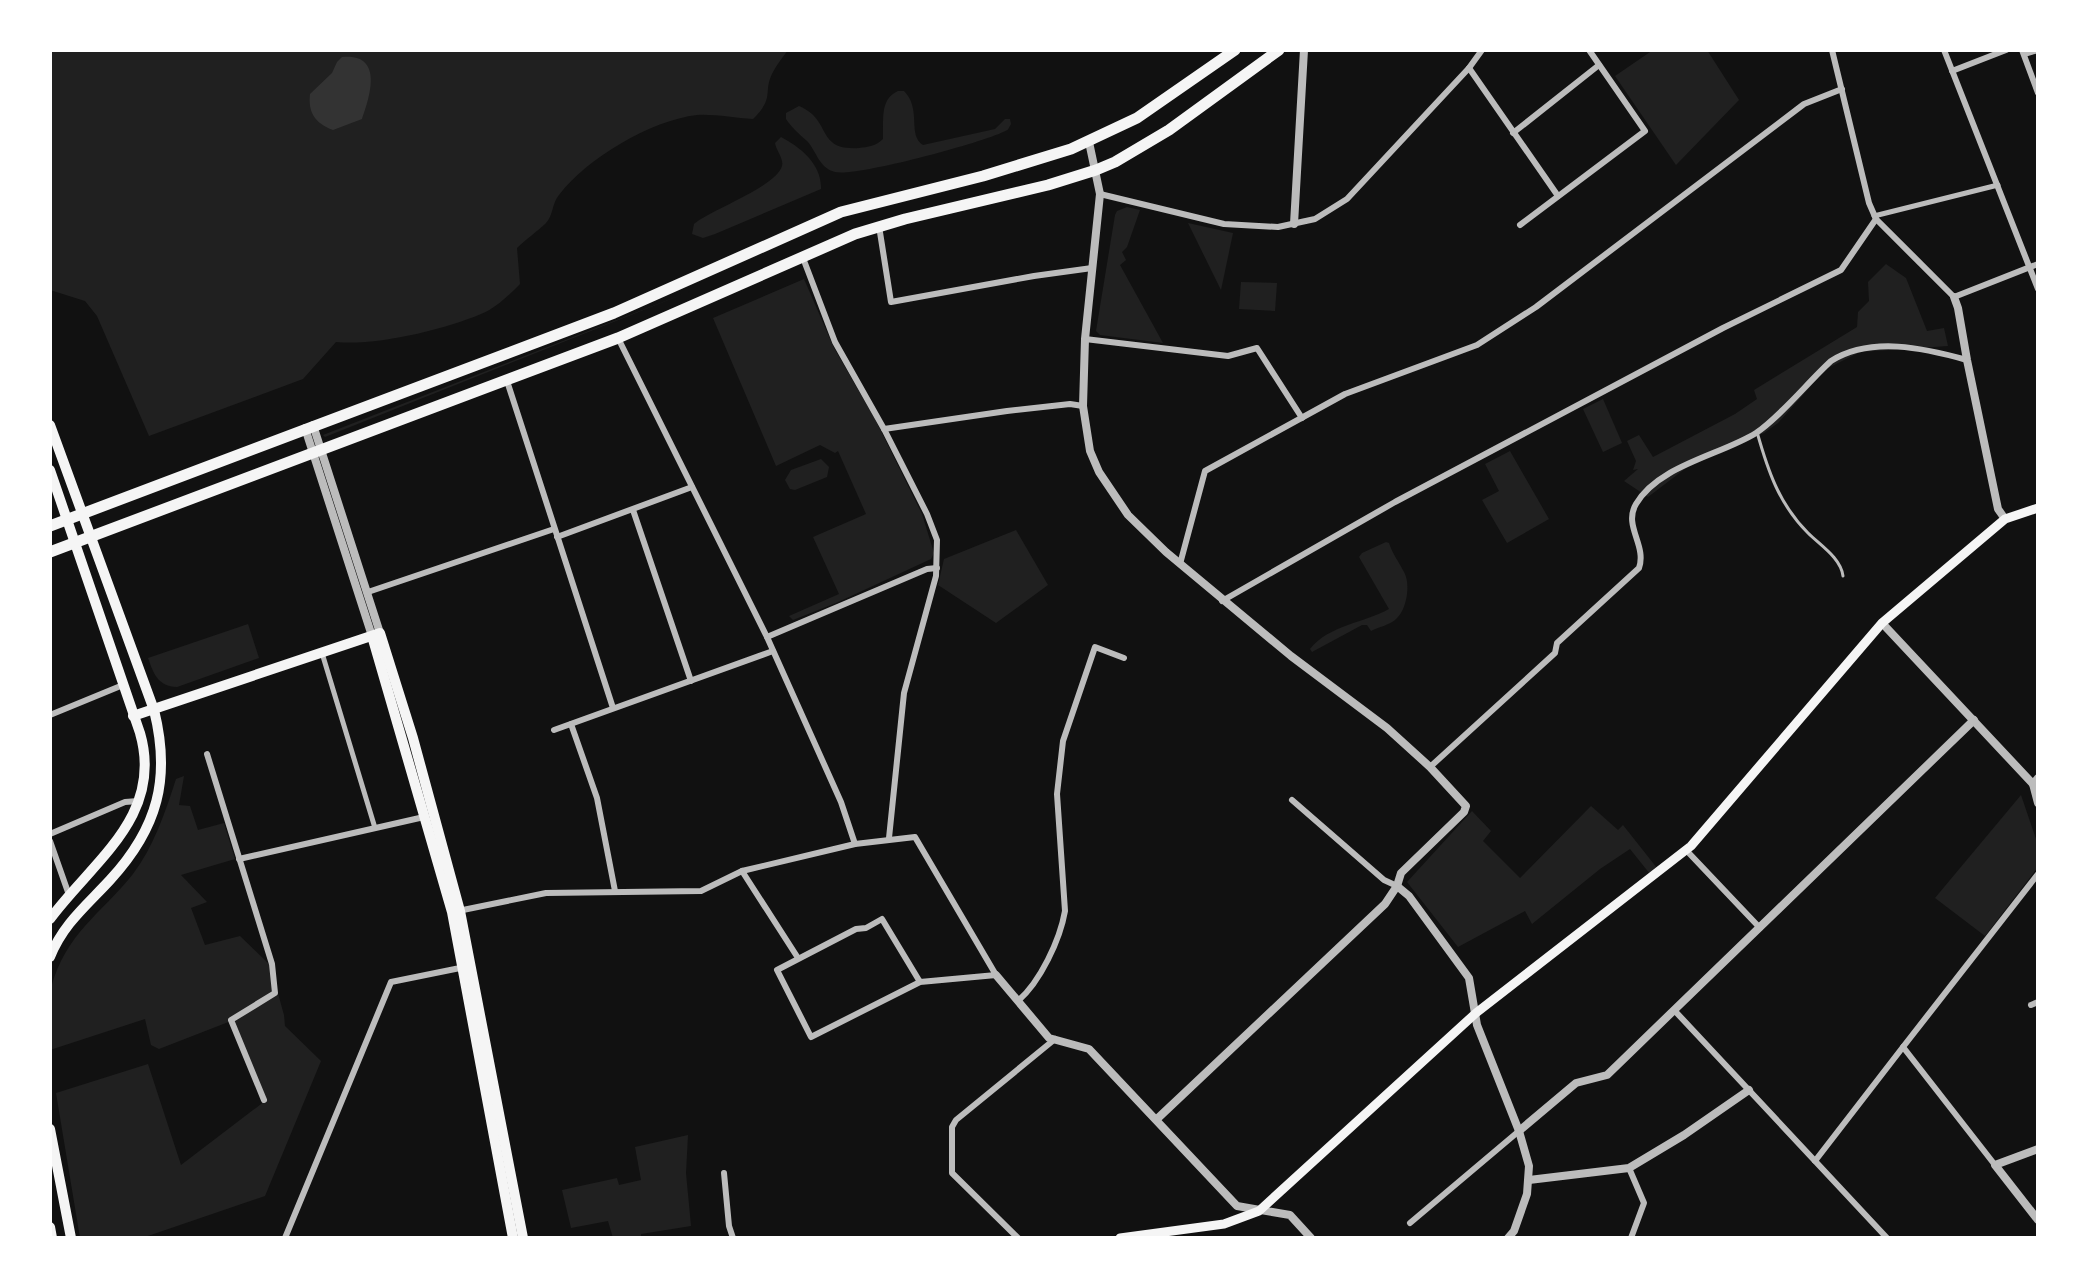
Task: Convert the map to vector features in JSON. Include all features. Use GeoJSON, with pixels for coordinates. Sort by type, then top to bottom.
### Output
{"type":"FeatureCollection","features":[{"type":"Feature","properties":{"kind":"highway"},"geometry":{"type":"LineString","coordinates":[[50,526],[614,313],[841,212],[1027,164],[1089,142],[1163,102],[1235,50]]}},
{"type":"Feature","properties":{"kind":"highway"},"geometry":{"type":"LineString","coordinates":[[50,552],[618,338],[802,256],[879,226],[1048,185],[1096,170],[1169,130],[1279,50]]}},
{"type":"Feature","properties":{"kind":"main road"},"geometry":{"type":"LineString","coordinates":[[50,425],[154,710],[162,742],[162,769],[151,820],[131,856],[66,926],[50,957]]}},
{"type":"Feature","properties":{"kind":"main road"},"geometry":{"type":"LineString","coordinates":[[50,470],[145,749],[144,784],[115,846],[50,919]]}},
{"type":"Feature","properties":{"kind":"main road"},"geometry":{"type":"LineString","coordinates":[[1120,1238],[1224,1224],[1259,1211],[1476,1013],[1686,850],[1882,623],[2005,519],[2038,508]]}},
{"type":"Feature","properties":{"kind":"main road"},"geometry":{"type":"LineString","coordinates":[[133,716],[376,634]]}},
{"type":"Feature","properties":{"kind":"main road"},"geometry":{"type":"LineString","coordinates":[[376,634],[424,817],[456,912]]}},
{"type":"Feature","properties":{"kind":"main road"},"geometry":{"type":"LineString","coordinates":[[376,634],[413,738],[456,912],[523,1238]]}},
{"type":"Feature","properties":{"kind":"main road"},"geometry":{"type":"LineString","coordinates":[[467,966],[513,1238]]}},
{"type":"Feature","properties":{"kind":"main road"},"geometry":{"type":"LineString","coordinates":[[50,1129],[71,1238]]}},
{"type":"Feature","properties":{"kind":"main road"},"geometry":{"type":"LineString","coordinates":[[50,1227],[52,1238]]}},
{"type":"Feature","properties":{"kind":"street"},"geometry":{"type":"LineString","coordinates":[[1294,224],[1304,50]]}},
{"type":"Feature","properties":{"kind":"street"},"geometry":{"type":"LineString","coordinates":[[1099,190],[1224,224],[1260,228],[1294,224],[1326,214],[1347,199],[1469,68],[1482,50]]}},
{"type":"Feature","properties":{"kind":"street"},"geometry":{"type":"LineString","coordinates":[[1520,225],[1645,131],[1589,50]]}},
{"type":"Feature","properties":{"kind":"street"},"geometry":{"type":"LineString","coordinates":[[1832,50],[1875,217],[1954,297],[1998,509],[2005,519]]}},
{"type":"Feature","properties":{"kind":"street"},"geometry":{"type":"LineString","coordinates":[[1944,50],[2038,289]]}},
{"type":"Feature","properties":{"kind":"street"},"geometry":{"type":"LineString","coordinates":[[1952,71],[2006,50]]}},
{"type":"Feature","properties":{"kind":"street"},"geometry":{"type":"LineString","coordinates":[[2038,50],[2023,52],[2038,93]]}},
{"type":"Feature","properties":{"kind":"street"},"geometry":{"type":"LineString","coordinates":[[1513,133],[1599,65]]}},
{"type":"Feature","properties":{"kind":"street"},"geometry":{"type":"LineString","coordinates":[[1469,68],[1558,196]]}},
{"type":"Feature","properties":{"kind":"street"},"geometry":{"type":"LineString","coordinates":[[1180,564],[1205,471],[1345,394],[1477,345],[1536,307],[1804,104],[1842,89]]}},
{"type":"Feature","properties":{"kind":"street"},"geometry":{"type":"LineString","coordinates":[[1089,142],[1099,190],[1085,339],[1083,406],[1090,451],[1099,472],[1136,524],[1222,601],[1387,728],[1430,767],[1466,806],[1464,812],[1401,873],[1397,886],[1375,913],[1157,1119]]}},
{"type":"Feature","properties":{"kind":"street"},"geometry":{"type":"LineString","coordinates":[[1222,601],[1395,502],[1723,328],[1841,270],[1875,217],[1999,185]]}},
{"type":"Feature","properties":{"kind":"street"},"geometry":{"type":"LineString","coordinates":[[879,226],[891,302],[1092,268]]}},
{"type":"Feature","properties":{"kind":"street"},"geometry":{"type":"LineString","coordinates":[[802,256],[835,342],[884,429],[937,540],[937,568],[904,693],[889,838]]}},
{"type":"Feature","properties":{"kind":"street"},"geometry":{"type":"LineString","coordinates":[[1954,297],[2038,264]]}},
{"type":"Feature","properties":{"kind":"street"},"geometry":{"type":"LineString","coordinates":[[618,338],[767,637],[835,789],[855,844]]}},
{"type":"Feature","properties":{"kind":"street"},"geometry":{"type":"LineString","coordinates":[[1085,339],[1228,356],[1260,349],[1302,418]]}},
{"type":"Feature","properties":{"kind":"street"},"geometry":{"type":"LineString","coordinates":[[1430,767],[1555,653],[1557,643],[1639,568],[1642,552],[1632,523],[1635,506],[1643,495],[1690,461],[1757,432],[1831,361],[1855,350],[1913,347],[1967,360]]}},
{"type":"Feature","properties":{"kind":"street"},"geometry":{"type":"LineString","coordinates":[[507,380],[613,708]]}},
{"type":"Feature","properties":{"kind":"street"},"geometry":{"type":"LineString","coordinates":[[884,429],[1007,411],[1070,404],[1083,406]]}},
{"type":"Feature","properties":{"kind":"street"},"geometry":{"type":"LineString","coordinates":[[309,427],[376,634]]}},
{"type":"Feature","properties":{"kind":"street"},"geometry":{"type":"LineString","coordinates":[[317,452],[368,592],[376,634]]}},
{"type":"Feature","properties":{"kind":"street"},"geometry":{"type":"LineString","coordinates":[[557,537],[692,487]]}},
{"type":"Feature","properties":{"kind":"street"},"geometry":{"type":"LineString","coordinates":[[633,510],[691,681]]}},
{"type":"Feature","properties":{"kind":"street"},"geometry":{"type":"LineString","coordinates":[[368,592],[554,529]]}},
{"type":"Feature","properties":{"kind":"street"},"geometry":{"type":"LineString","coordinates":[[767,637],[927,569],[937,568]]}},
{"type":"Feature","properties":{"kind":"street"},"geometry":{"type":"LineString","coordinates":[[1882,623],[2036,781],[2038,803]]}},
{"type":"Feature","properties":{"kind":"street"},"geometry":{"type":"LineString","coordinates":[[1018,1001],[1035,986],[1062,925],[1065,911],[1057,794],[1063,741],[1095,647],[1124,658]]}},
{"type":"Feature","properties":{"kind":"street"},"geometry":{"type":"LineString","coordinates":[[554,730],[773,651]]}},
{"type":"Feature","properties":{"kind":"street"},"geometry":{"type":"LineString","coordinates":[[322,653],[375,828]]}},
{"type":"Feature","properties":{"kind":"street"},"geometry":{"type":"LineString","coordinates":[[50,715],[123,685]]}},
{"type":"Feature","properties":{"kind":"street"},"geometry":{"type":"LineString","coordinates":[[1410,1223],[1576,1083],[1607,1075],[1974,720]]}},
{"type":"Feature","properties":{"kind":"street"},"geometry":{"type":"LineString","coordinates":[[571,724],[597,798],[615,891]]}},
{"type":"Feature","properties":{"kind":"street"},"geometry":{"type":"LineString","coordinates":[[207,754],[272,964],[275,993],[231,1020],[264,1100]]}},
{"type":"Feature","properties":{"kind":"street"},"geometry":{"type":"LineString","coordinates":[[1292,800],[1384,880],[1409,896],[1469,978],[1477,1025],[1519,1131],[1529,1166],[1529,1180],[1518,1218],[1508,1238]]}},
{"type":"Feature","properties":{"kind":"street"},"geometry":{"type":"LineString","coordinates":[[50,834],[125,802],[138,801]]}},
{"type":"Feature","properties":{"kind":"street"},"geometry":{"type":"LineString","coordinates":[[239,859],[424,817]]}},
{"type":"Feature","properties":{"kind":"street"},"geometry":{"type":"LineString","coordinates":[[456,912],[546,893],[701,891],[742,871],[855,844],[915,837],[996,975],[1049,1038],[1089,1049],[1237,1206],[1290,1215],[1311,1238]]}},
{"type":"Feature","properties":{"kind":"street"},"geometry":{"type":"LineString","coordinates":[[50,841],[69,895]]}},
{"type":"Feature","properties":{"kind":"street"},"geometry":{"type":"LineString","coordinates":[[1686,850],[1760,928]]}},
{"type":"Feature","properties":{"kind":"street"},"geometry":{"type":"LineString","coordinates":[[742,871],[798,958]]}},
{"type":"Feature","properties":{"kind":"street"},"geometry":{"type":"LineString","coordinates":[[1815,1161],[2038,874]]}},
{"type":"Feature","properties":{"kind":"street"},"geometry":{"type":"LineString","coordinates":[[920,982],[882,919],[777,970],[811,1037],[920,982],[996,975]]}},
{"type":"Feature","properties":{"kind":"street"},"geometry":{"type":"LineString","coordinates":[[285,1238],[391,982],[467,966]]}},
{"type":"Feature","properties":{"kind":"street"},"geometry":{"type":"LineString","coordinates":[[1674,1010],[1887,1238]]}},
{"type":"Feature","properties":{"kind":"street"},"geometry":{"type":"LineString","coordinates":[[1018,1238],[952,1173],[952,1127],[956,1120],[1055,1039]]}},
{"type":"Feature","properties":{"kind":"street"},"geometry":{"type":"LineString","coordinates":[[1903,1047],[2038,1220]]}},
{"type":"Feature","properties":{"kind":"street"},"geometry":{"type":"LineString","coordinates":[[1529,1180],[1629,1168],[1749,1090]]}},
{"type":"Feature","properties":{"kind":"street"},"geometry":{"type":"LineString","coordinates":[[1995,1165],[2038,1149]]}},
{"type":"Feature","properties":{"kind":"street"},"geometry":{"type":"LineString","coordinates":[[1629,1168],[1644,1203],[1631,1238]]}},
{"type":"Feature","properties":{"kind":"street"},"geometry":{"type":"LineString","coordinates":[[724,1173],[733,1238]]}},
{"type":"Feature","properties":{"kind":"lane"},"geometry":{"type":"LineString","coordinates":[[1757,432],[1776,491],[1791,515],[1839,563],[1843,576]]}},
{"type":"Feature","properties":{"kind":"shaded area"},"geometry":{"type":"Polygon","coordinates":[[[50,50],[788,50],[770,79],[767,100],[753,119],[704,115],[679,118],[621,143],[585,168],[559,195],[546,223],[517,248],[520,284],[492,308],[466,320],[409,336],[370,342],[336,342],[303,379],[149,436],[97,316],[85,301],[50,290],[50,50]]]}},
{"type":"Feature","properties":{"kind":"shaded area"},"geometry":{"type":"Polygon","coordinates":[[[1653,50],[1707,50],[1739,100],[1676,165],[1615,76],[1653,50]]]}},
{"type":"Feature","properties":{"kind":"shaded area"},"geometry":{"type":"Polygon","coordinates":[[[342,57],[364,61],[369,68],[370,87],[362,119],[333,130],[314,116],[310,94],[332,73],[342,57]]]}},
{"type":"Feature","properties":{"kind":"shaded area"},"geometry":{"type":"Polygon","coordinates":[[[898,91],[904,91],[909,98],[916,135],[923,145],[995,129],[1005,119],[1010,119],[1011,124],[1005,131],[946,151],[867,169],[835,172],[822,163],[786,119],[786,113],[799,106],[817,119],[836,145],[845,148],[869,147],[883,139],[885,105],[898,91]]]}},
{"type":"Feature","properties":{"kind":"shaded area"},"geometry":{"type":"Polygon","coordinates":[[[781,137],[802,151],[814,164],[821,189],[715,234],[703,238],[692,234],[694,224],[756,190],[777,174],[782,163],[775,143],[781,137]]]}},
{"type":"Feature","properties":{"kind":"shaded area"},"geometry":{"type":"Polygon","coordinates":[[[1127,207],[1140,210],[1127,247],[1122,252],[1126,260],[1120,265],[1163,343],[1100,335],[1096,331],[1115,215],[1127,207]]]}},
{"type":"Feature","properties":{"kind":"shaded area"},"geometry":{"type":"Polygon","coordinates":[[[1188,223],[1233,233],[1221,290],[1188,223]]]}},
{"type":"Feature","properties":{"kind":"shaded area"},"geometry":{"type":"Polygon","coordinates":[[[1886,264],[1906,278],[1927,331],[1944,328],[1948,346],[1860,352],[1826,369],[1778,423],[1764,433],[1694,462],[1648,497],[1624,481],[1638,469],[1633,470],[1636,461],[1627,441],[1639,435],[1653,457],[1735,414],[1757,399],[1754,390],[1857,327],[1858,312],[1869,301],[1868,282],[1886,264]]]}},
{"type":"Feature","properties":{"kind":"shaded area"},"geometry":{"type":"Polygon","coordinates":[[[804,279],[834,348],[875,419],[922,514],[934,553],[931,559],[793,620],[789,616],[839,594],[813,537],[866,514],[838,451],[835,453],[820,445],[776,466],[713,318],[804,279]]]}},
{"type":"Feature","properties":{"kind":"shaded area"},"geometry":{"type":"Polygon","coordinates":[[[1241,282],[1277,283],[1275,311],[1239,309],[1241,282]]]}},
{"type":"Feature","properties":{"kind":"shaded area"},"geometry":{"type":"Polygon","coordinates":[[[691,291],[325,437],[323,435],[691,291]]]}},
{"type":"Feature","properties":{"kind":"shaded area"},"geometry":{"type":"Polygon","coordinates":[[[1603,399],[1622,443],[1603,452],[1583,409],[1603,399]]]}},
{"type":"Feature","properties":{"kind":"shaded area"},"geometry":{"type":"Polygon","coordinates":[[[1510,451],[1549,519],[1507,543],[1482,500],[1499,491],[1485,464],[1510,451]]]}},
{"type":"Feature","properties":{"kind":"shaded area"},"geometry":{"type":"Polygon","coordinates":[[[821,459],[829,467],[827,477],[795,490],[790,489],[785,480],[791,470],[821,459]]]}},
{"type":"Feature","properties":{"kind":"shaded area"},"geometry":{"type":"Polygon","coordinates":[[[1016,530],[1048,585],[996,623],[938,585],[944,559],[1016,530]]]}},
{"type":"Feature","properties":{"kind":"shaded area"},"geometry":{"type":"Polygon","coordinates":[[[1386,542],[1406,577],[1407,597],[1399,616],[1371,631],[1367,625],[1362,625],[1312,652],[1310,649],[1318,641],[1337,629],[1389,609],[1359,557],[1386,542]]]}},
{"type":"Feature","properties":{"kind":"shaded area"},"geometry":{"type":"Polygon","coordinates":[[[248,624],[259,658],[177,687],[161,682],[148,658],[248,624]]]}},
{"type":"Feature","properties":{"kind":"shaded area"},"geometry":{"type":"Polygon","coordinates":[[[184,776],[179,805],[190,806],[198,830],[224,823],[235,859],[181,875],[207,902],[191,908],[205,945],[240,936],[270,965],[285,1026],[321,1061],[265,1196],[142,1238],[80,1238],[56,1093],[148,1064],[181,1165],[265,1101],[231,1021],[159,1049],[151,1045],[145,1019],[50,1050],[49,1003],[57,969],[85,926],[133,874],[158,829],[176,779],[184,776]]]}},
{"type":"Feature","properties":{"kind":"shaded area"},"geometry":{"type":"Polygon","coordinates":[[[2021,795],[2038,845],[2038,867],[1985,936],[1935,898],[2021,795]]]}},
{"type":"Feature","properties":{"kind":"shaded area"},"geometry":{"type":"Polygon","coordinates":[[[1591,806],[1618,830],[1623,825],[1657,868],[1650,874],[1630,849],[1532,924],[1525,911],[1458,947],[1407,882],[1472,811],[1491,831],[1483,841],[1520,878],[1591,806]]]}},
{"type":"Feature","properties":{"kind":"shaded area"},"geometry":{"type":"Polygon","coordinates":[[[688,1135],[686,1173],[691,1226],[641,1234],[641,1238],[613,1238],[608,1221],[571,1228],[562,1190],[617,1178],[619,1185],[641,1180],[635,1147],[688,1135]]]}}]}
